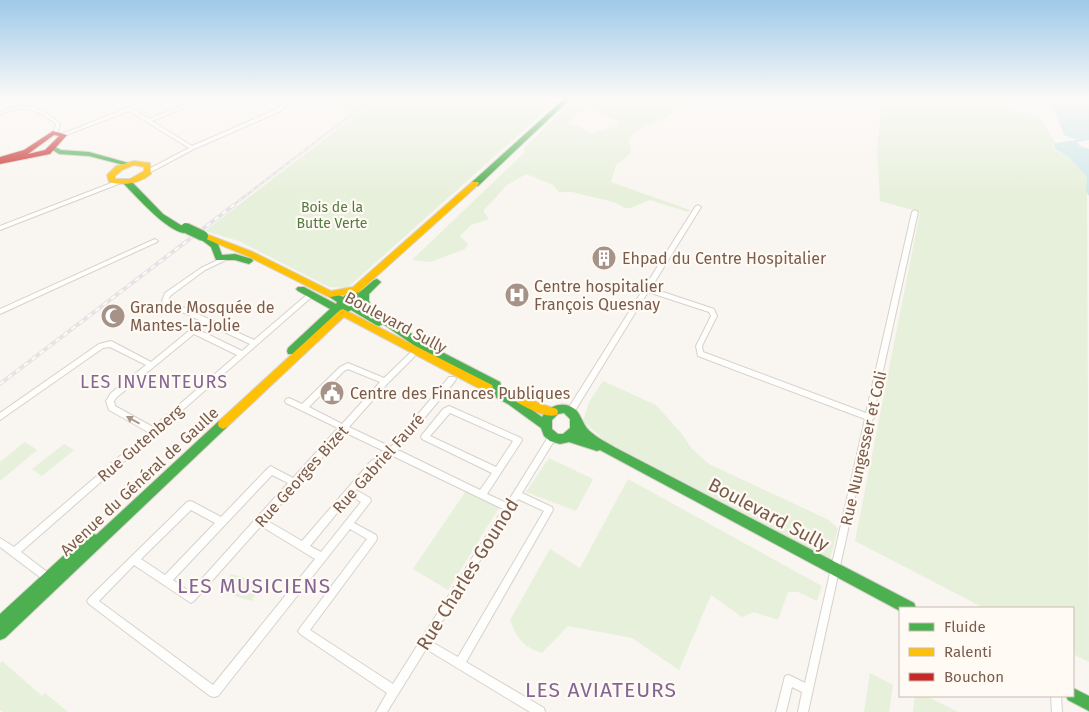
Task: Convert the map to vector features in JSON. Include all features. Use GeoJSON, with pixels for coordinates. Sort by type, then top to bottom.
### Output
{"type":"FeatureCollection","features":[{"type":"Feature","properties":{"kind":"main road","name":"Avenue du Général de Gaulle"},"geometry":{"type":"LineString","coordinates":[[0,633],[343,307],[532,131]]}},
{"type":"Feature","properties":{"kind":"main road"},"geometry":{"type":"LineString","coordinates":[[0,160],[36,153],[54,148],[63,137],[59,133],[46,136],[36,153]]}},
{"type":"Feature","properties":{"kind":"main road"},"geometry":{"type":"LineString","coordinates":[[54,148],[60,152],[98,156],[145,170]]}},
{"type":"Feature","properties":{"kind":"main road"},"geometry":{"type":"LineString","coordinates":[[36,153],[96,160],[111,167],[118,179],[160,216],[185,229]]}},
{"type":"Feature","properties":{"kind":"main road"},"geometry":{"type":"LineString","coordinates":[[118,179],[128,164]]}},
{"type":"Feature","properties":{"kind":"main road"},"geometry":{"type":"LineString","coordinates":[[118,179],[145,170]]}},
{"type":"Feature","properties":{"kind":"main road"},"geometry":{"type":"LineString","coordinates":[[145,170],[142,185],[167,215],[185,229]]}},
{"type":"Feature","properties":{"kind":"main road","name":"Boulevard Sully"},"geometry":{"type":"LineString","coordinates":[[185,229],[202,237],[225,253],[327,299],[430,350],[538,408],[553,412]]}},
{"type":"Feature","properties":{"kind":"main road","name":"Boulevard Sully"},"geometry":{"type":"LineString","coordinates":[[225,253],[246,260],[312,294],[327,299]]}},
{"type":"Feature","properties":{"kind":"main road"},"geometry":{"type":"LineString","coordinates":[[359,320],[323,326],[327,299],[360,292],[370,311],[430,350]]}},
{"type":"Feature","properties":{"kind":"main road","name":"Boulevard Sully"},"geometry":{"type":"LineString","coordinates":[[343,307],[359,320],[512,401],[545,425]]}},
{"type":"Feature","properties":{"kind":"main road","name":"Avenue du Général de Gaulle"},"geometry":{"type":"LineString","coordinates":[[0,623],[323,326]]}},
{"type":"Feature","properties":{"kind":"main road"},"geometry":{"type":"LineString","coordinates":[[561,410],[570,412],[576,418],[578,426],[587,436],[612,451],[567,438],[553,436],[546,429],[547,418],[553,412],[561,410]]}},
{"type":"Feature","properties":{"kind":"main road"},"geometry":{"type":"LineString","coordinates":[[567,438],[575,433],[578,426]]}},
{"type":"Feature","properties":{"kind":"main road","name":"Boulevard Sully"},"geometry":{"type":"LineString","coordinates":[[612,451],[907,607]]}},
{"type":"Feature","properties":{"kind":"main road"},"geometry":{"type":"LineString","coordinates":[[1074,696],[1089,704]]}},
{"type":"Feature","properties":{"kind":"street"},"geometry":{"type":"LineString","coordinates":[[59,133],[64,131]]}},
{"type":"Feature","properties":{"kind":"street"},"geometry":{"type":"LineString","coordinates":[[166,131],[192,148]]}},
{"type":"Feature","properties":{"kind":"street"},"geometry":{"type":"LineString","coordinates":[[145,170],[231,131]]}},
{"type":"Feature","properties":{"kind":"street"},"geometry":{"type":"LineString","coordinates":[[145,170],[158,161],[192,148]]}},
{"type":"Feature","properties":{"kind":"street"},"geometry":{"type":"LineString","coordinates":[[91,192],[118,179]]}},
{"type":"Feature","properties":{"kind":"street"},"geometry":{"type":"LineString","coordinates":[[0,228],[91,192],[118,179]]}},
{"type":"Feature","properties":{"kind":"street"},"geometry":{"type":"LineString","coordinates":[[570,412],[698,207]]}},
{"type":"Feature","properties":{"kind":"street","name":"Rue Nungesser et Coli"},"geometry":{"type":"LineString","coordinates":[[803,712],[915,212]]}},
{"type":"Feature","properties":{"kind":"street"},"geometry":{"type":"LineString","coordinates":[[0,312],[156,241]]}},
{"type":"Feature","properties":{"kind":"street"},"geometry":{"type":"LineString","coordinates":[[225,253],[172,292],[165,301],[254,343]]}},
{"type":"Feature","properties":{"kind":"street"},"geometry":{"type":"LineString","coordinates":[[647,288],[712,311],[714,316],[699,346],[700,354],[870,418]]}},
{"type":"Feature","properties":{"kind":"street","name":"Rue Gutenberg"},"geometry":{"type":"LineString","coordinates":[[14,553],[312,294]]}},
{"type":"Feature","properties":{"kind":"street"},"geometry":{"type":"LineString","coordinates":[[153,431],[112,408],[110,401],[114,395],[207,320]]}},
{"type":"Feature","properties":{"kind":"street"},"geometry":{"type":"LineString","coordinates":[[194,331],[242,354]]}},
{"type":"Feature","properties":{"kind":"street"},"geometry":{"type":"LineString","coordinates":[[0,418],[93,349],[111,344],[152,365]]}},
{"type":"Feature","properties":{"kind":"street","name":"Rue Georges Bizet"},"geometry":{"type":"LineString","coordinates":[[166,581],[191,598],[385,382],[412,355]]}},
{"type":"Feature","properties":{"kind":"street"},"geometry":{"type":"LineString","coordinates":[[302,408],[342,369],[348,366],[385,382]]}},
{"type":"Feature","properties":{"kind":"street","name":"Rue Gabriel Fauré"},"geometry":{"type":"LineString","coordinates":[[304,547],[374,463],[392,452],[452,378]]}},
{"type":"Feature","properties":{"kind":"street"},"geometry":{"type":"LineString","coordinates":[[289,401],[508,508]]}},
{"type":"Feature","properties":{"kind":"street"},"geometry":{"type":"LineString","coordinates":[[482,495],[498,472],[518,440],[449,409],[425,437],[498,472]]}},
{"type":"Feature","properties":{"kind":"street","name":"Rue Charles Gounod"},"geometry":{"type":"LineString","coordinates":[[381,712],[553,436]]}},
{"type":"Feature","properties":{"kind":"street"},"geometry":{"type":"LineString","coordinates":[[134,560],[166,581],[271,470],[295,483]]}},
{"type":"Feature","properties":{"kind":"street"},"geometry":{"type":"LineString","coordinates":[[222,522],[190,505],[92,601],[214,692],[367,501],[350,491]]}},
{"type":"Feature","properties":{"kind":"street"},"geometry":{"type":"LineString","coordinates":[[460,663],[549,510],[517,494]]}},
{"type":"Feature","properties":{"kind":"street"},"geometry":{"type":"LineString","coordinates":[[260,521],[322,558]]}},
{"type":"Feature","properties":{"kind":"street"},"geometry":{"type":"LineString","coordinates":[[348,524],[373,538],[303,631],[394,691]]}},
{"type":"Feature","properties":{"kind":"street"},"geometry":{"type":"LineString","coordinates":[[0,542],[48,578]]}},
{"type":"Feature","properties":{"kind":"street"},"geometry":{"type":"LineString","coordinates":[[424,643],[540,712]]}},
{"type":"Feature","properties":{"kind":"street"},"geometry":{"type":"LineString","coordinates":[[781,712],[789,680],[808,690]]}},
{"type":"Feature","properties":{"kind":"street"},"geometry":{"type":"LineString","coordinates":[[1056,697],[1057,712]]}},
{"type":"Feature","properties":{"kind":"green space","name":"Bois de la Butte Verte"},"geometry":{"type":"Polygon","coordinates":[[[335,131],[523,131],[347,288],[329,287],[239,241],[205,231],[335,131]]]}},
{"type":"Feature","properties":{"kind":"green space"},"geometry":{"type":"Polygon","coordinates":[[[541,131],[587,131],[591,134],[600,131],[637,131],[631,136],[628,142],[631,148],[630,154],[616,165],[611,182],[690,210],[688,212],[650,200],[630,208],[625,208],[614,202],[572,192],[559,192],[553,185],[526,174],[507,185],[483,211],[489,219],[471,225],[460,236],[468,244],[465,249],[430,262],[412,260],[525,152],[523,149],[541,131]]]}},
{"type":"Feature","properties":{"kind":"green space"},"geometry":{"type":"Polygon","coordinates":[[[879,131],[1048,131],[1055,143],[1052,148],[1071,159],[1087,177],[1089,662],[1074,654],[1074,607],[982,607],[855,541],[920,212],[880,201],[877,150],[879,131]]]}},
{"type":"Feature","properties":{"kind":"green space"},"geometry":{"type":"Polygon","coordinates":[[[603,381],[656,405],[682,434],[692,449],[709,464],[829,520],[838,529],[830,559],[604,440],[583,421],[589,402],[603,381]]]}},
{"type":"Feature","properties":{"kind":"green space"},"geometry":{"type":"Polygon","coordinates":[[[25,442],[37,450],[0,481],[0,462],[25,442]]]}},
{"type":"Feature","properties":{"kind":"green space"},"geometry":{"type":"Polygon","coordinates":[[[64,444],[74,450],[42,476],[32,469],[64,444]]]}},
{"type":"Feature","properties":{"kind":"green space"},"geometry":{"type":"Polygon","coordinates":[[[549,458],[593,479],[576,511],[526,492],[549,458]]]}},
{"type":"Feature","properties":{"kind":"green space"},"geometry":{"type":"Polygon","coordinates":[[[628,479],[822,586],[817,601],[798,592],[788,592],[778,620],[754,612],[742,617],[711,595],[679,670],[632,638],[568,626],[542,653],[525,645],[515,632],[510,620],[550,549],[580,568],[628,479]]]}},
{"type":"Feature","properties":{"kind":"green space"},"geometry":{"type":"Polygon","coordinates":[[[466,491],[500,506],[448,590],[413,569],[466,491]]]}},
{"type":"Feature","properties":{"kind":"green space"},"geometry":{"type":"Polygon","coordinates":[[[231,574],[262,582],[252,601],[220,592],[231,574]]]}},
{"type":"Feature","properties":{"kind":"green space"},"geometry":{"type":"Polygon","coordinates":[[[2,661],[42,696],[45,693],[68,712],[3,712],[0,710],[0,664],[2,661]]]}},
{"type":"Feature","properties":{"kind":"green space"},"geometry":{"type":"Polygon","coordinates":[[[870,673],[893,685],[889,712],[864,712],[870,673]]]}},
{"type":"Feature","properties":{"kind":"green space"},"geometry":{"type":"Polygon","coordinates":[[[915,697],[928,697],[958,712],[913,712],[915,697]]]}},
{"type":"Feature","properties":{"kind":"water"},"geometry":{"type":"Polygon","coordinates":[[[1063,131],[1089,131],[1089,140],[1077,142],[1080,146],[1089,149],[1089,196],[1086,191],[1087,177],[1071,159],[1054,148],[1055,143],[1077,140],[1064,135],[1063,131]]]}},
{"type":"Feature","properties":{"kind":"railway"},"geometry":{"type":"LineString","coordinates":[[232,206],[330,131]]}},
{"type":"Feature","properties":{"kind":"railway"},"geometry":{"type":"LineString","coordinates":[[0,384],[234,205]]}},
{"type":"Feature","properties":{"kind":"traffic: fast"},"geometry":{"type":"LineString","coordinates":[[475,184],[532,131]]}},
{"type":"Feature","properties":{"kind":"traffic: fast"},"geometry":{"type":"LineString","coordinates":[[53,148],[59,152],[89,154],[128,164]]}},
{"type":"Feature","properties":{"kind":"traffic: fast"},"geometry":{"type":"LineString","coordinates":[[127,182],[160,216],[184,231]]}},
{"type":"Feature","properties":{"kind":"traffic: fast"},"geometry":{"type":"LineString","coordinates":[[186,228],[203,236]]}},
{"type":"Feature","properties":{"kind":"traffic: fast"},"geometry":{"type":"LineString","coordinates":[[207,241],[215,246],[219,258],[235,257],[249,261]]}},
{"type":"Feature","properties":{"kind":"traffic: fast"},"geometry":{"type":"LineString","coordinates":[[301,289],[343,312],[377,282]]}},
{"type":"Feature","properties":{"kind":"traffic: fast"},"geometry":{"type":"LineString","coordinates":[[292,351],[356,290]]}},
{"type":"Feature","properties":{"kind":"traffic: fast"},"geometry":{"type":"LineString","coordinates":[[330,294],[379,323]]}},
{"type":"Feature","properties":{"kind":"traffic: fast"},"geometry":{"type":"LineString","coordinates":[[364,294],[364,301],[370,311],[430,350]]}},
{"type":"Feature","properties":{"kind":"traffic: fast"},"geometry":{"type":"LineString","coordinates":[[429,350],[496,385]]}},
{"type":"Feature","properties":{"kind":"traffic: fast"},"geometry":{"type":"LineString","coordinates":[[488,388],[512,401],[545,425]]}},
{"type":"Feature","properties":{"kind":"traffic: fast"},"geometry":{"type":"LineString","coordinates":[[561,409],[572,413],[576,424],[572,435],[561,439],[550,435],[546,424],[550,413],[561,409]]}},
{"type":"Feature","properties":{"kind":"traffic: fast"},"geometry":{"type":"LineString","coordinates":[[0,633],[223,424]]}},
{"type":"Feature","properties":{"kind":"traffic: fast"},"geometry":{"type":"LineString","coordinates":[[578,426],[587,436],[612,451],[907,607]]}},
{"type":"Feature","properties":{"kind":"traffic: fast"},"geometry":{"type":"LineString","coordinates":[[567,437],[597,446]]}},
{"type":"Feature","properties":{"kind":"traffic: fast"},"geometry":{"type":"LineString","coordinates":[[0,623],[91,538]]}},
{"type":"Feature","properties":{"kind":"traffic: fast"},"geometry":{"type":"LineString","coordinates":[[1074,696],[1089,704]]}},
{"type":"Feature","properties":{"kind":"traffic: slow"},"geometry":{"type":"LineString","coordinates":[[134,163],[147,165],[148,172],[140,178],[131,181],[112,180],[111,175],[119,168],[134,163]]}},
{"type":"Feature","properties":{"kind":"traffic: slow"},"geometry":{"type":"LineString","coordinates":[[203,236],[250,254],[330,294],[356,290],[475,184]]}},
{"type":"Feature","properties":{"kind":"traffic: slow"},"geometry":{"type":"LineString","coordinates":[[223,424],[343,312],[488,388]]}},
{"type":"Feature","properties":{"kind":"traffic: slow"},"geometry":{"type":"LineString","coordinates":[[515,396],[538,408],[553,412]]}},
{"type":"Feature","properties":{"kind":"traffic: jam"},"geometry":{"type":"LineString","coordinates":[[0,159],[27,152],[53,133],[64,135],[47,152],[0,162]]}},
{"type":"Feature","properties":{"kind":"place","name":"Ehpad du Centre Hospitalier"},"geometry":{"type":"Point","coordinates":[604,258]}},
{"type":"Feature","properties":{"kind":"place","name":"Centre hospitalier François Quesnay"},"geometry":{"type":"Point","coordinates":[517,295]}},
{"type":"Feature","properties":{"kind":"place","name":"Grande Mosquée de Mantes-la-Jolie"},"geometry":{"type":"Point","coordinates":[113,316]}},
{"type":"Feature","properties":{"kind":"place","name":"Centre des Finances Publiques"},"geometry":{"type":"Point","coordinates":[332,393]}},
{"type":"Feature","properties":{"kind":"district","name":"LES INVENTEURS"},"geometry":{"type":"Point","coordinates":[154,382]}},
{"type":"Feature","properties":{"kind":"district","name":"LES MUSICIENS"},"geometry":{"type":"Point","coordinates":[254,586]}},
{"type":"Feature","properties":{"kind":"district","name":"LES AVIATEURS"},"geometry":{"type":"Point","coordinates":[601,690]}}]}
